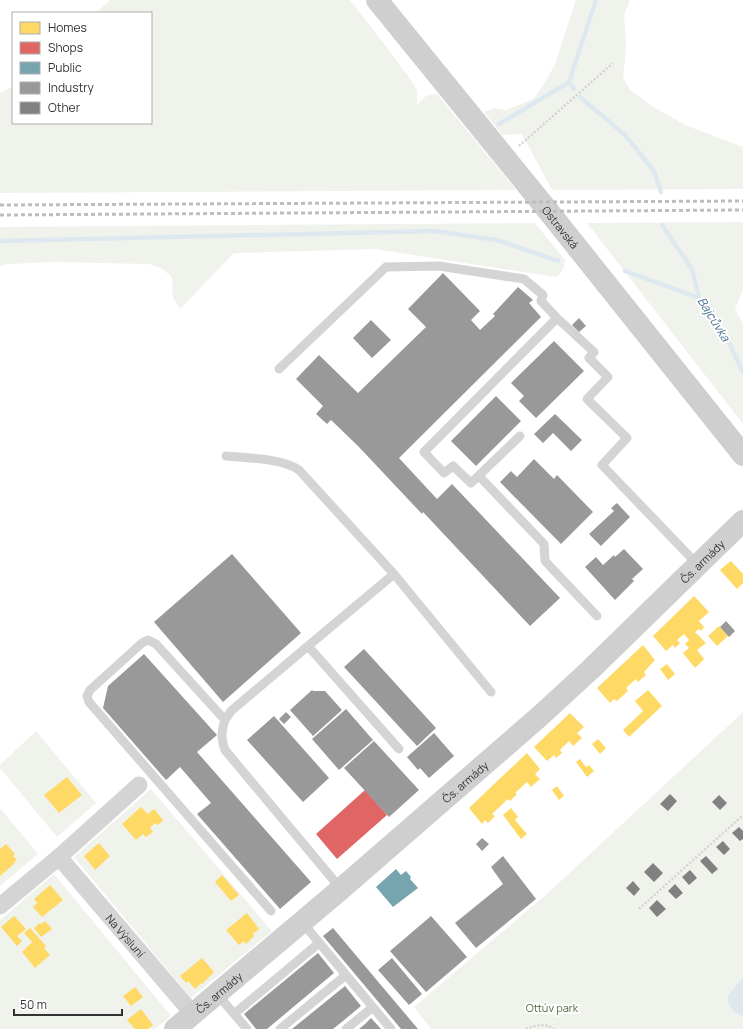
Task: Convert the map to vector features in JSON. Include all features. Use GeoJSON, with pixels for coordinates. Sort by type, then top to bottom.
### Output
{"type":"FeatureCollection","features":[{"type":"Feature","properties":{"kind":"main road","name":"Ostravská"},"geometry":{"type":"LineString","coordinates":[[376,0],[743,455]]}},
{"type":"Feature","properties":{"kind":"main road","name":"Čs. armády"},"geometry":{"type":"LineString","coordinates":[[175,1029],[341,889],[540,716],[590,670],[743,522]]}},
{"type":"Feature","properties":{"kind":"street"},"geometry":{"type":"LineString","coordinates":[[0,906],[59,857],[139,786]]}},
{"type":"Feature","properties":{"kind":"street","name":"Na Výsluní"},"geometry":{"type":"LineString","coordinates":[[59,857],[193,1014]]}},
{"type":"Feature","properties":{"kind":"lane"},"geometry":{"type":"LineString","coordinates":[[279,369],[386,267],[439,266],[524,279],[543,295],[541,301],[557,318],[594,352],[588,358],[608,377],[587,399],[627,438],[602,465],[698,565]]}},
{"type":"Feature","properties":{"kind":"lane"},"geometry":{"type":"LineString","coordinates":[[520,436],[471,483],[453,466],[444,473],[424,452],[557,318]]}},
{"type":"Feature","properties":{"kind":"lane"},"geometry":{"type":"LineString","coordinates":[[226,456],[283,462],[293,465],[299,470],[394,574],[490,692]]}},
{"type":"Feature","properties":{"kind":"lane"},"geometry":{"type":"LineString","coordinates":[[479,476],[544,544],[545,561],[597,616]]}},
{"type":"Feature","properties":{"kind":"lane"},"geometry":{"type":"LineString","coordinates":[[341,889],[225,750],[221,732],[225,720],[231,711],[394,574]]}},
{"type":"Feature","properties":{"kind":"lane"},"geometry":{"type":"LineString","coordinates":[[225,720],[156,644],[148,640],[142,643],[90,690],[87,696],[89,702],[94,708],[271,911]]}},
{"type":"Feature","properties":{"kind":"lane"},"geometry":{"type":"LineString","coordinates":[[308,646],[399,749]]}},
{"type":"Feature","properties":{"kind":"lane"},"geometry":{"type":"LineString","coordinates":[[302,922],[391,1029]]}},
{"type":"Feature","properties":{"kind":"lane"},"geometry":{"type":"LineString","coordinates":[[234,1014],[319,943]]}},
{"type":"Feature","properties":{"kind":"lane"},"geometry":{"type":"LineString","coordinates":[[280,1029],[346,975]]}},
{"type":"Feature","properties":{"kind":"lane"},"geometry":{"type":"LineString","coordinates":[[217,994],[247,1029]]}},
{"type":"Feature","properties":{"kind":"lane"},"geometry":{"type":"LineString","coordinates":[[346,1029],[373,1007]]}},
{"type":"Feature","properties":{"kind":"path"},"geometry":{"type":"LineString","coordinates":[[505,159],[613,63]]}},
{"type":"Feature","properties":{"kind":"path"},"geometry":{"type":"LineString","coordinates":[[638,908],[743,815]]}},
{"type":"Feature","properties":{"kind":"path"},"geometry":{"type":"LineString","coordinates":[[526,1029],[542,1025],[554,1029]]}},
{"type":"Feature","properties":{"kind":"green space"},"geometry":{"type":"Polygon","coordinates":[[[110,0],[350,0],[411,80],[417,91],[417,105],[426,96],[437,94],[516,190],[0,193],[0,93],[12,87],[12,124],[152,124],[152,12],[97,12],[110,0]]]}},
{"type":"Feature","properties":{"kind":"green space"},"geometry":{"type":"Polygon","coordinates":[[[576,0],[630,0],[624,15],[626,47],[623,78],[630,90],[652,106],[685,125],[743,147],[743,189],[552,190],[522,134],[502,135],[484,112],[494,108],[506,110],[533,99],[538,93],[555,64],[576,0]]]}},
{"type":"Feature","properties":{"kind":"green space"},"geometry":{"type":"Polygon","coordinates":[[[743,222],[743,290],[735,309],[743,324],[743,424],[587,223],[743,222]]]}},
{"type":"Feature","properties":{"kind":"green space"},"geometry":{"type":"Polygon","coordinates":[[[535,223],[565,260],[563,270],[556,277],[375,249],[234,253],[180,309],[173,298],[172,277],[161,268],[149,264],[56,262],[7,264],[0,266],[0,227],[535,223]]]}},
{"type":"Feature","properties":{"kind":"green space","name":"Ottúv park"},"geometry":{"type":"Polygon","coordinates":[[[743,712],[743,977],[728,995],[738,1015],[743,1017],[743,1029],[431,1029],[414,1007],[549,892],[743,712]]]}},
{"type":"Feature","properties":{"kind":"green space"},"geometry":{"type":"Polygon","coordinates":[[[36,731],[96,803],[57,837],[0,768],[0,765],[36,731]]]}},
{"type":"Feature","properties":{"kind":"green space"},"geometry":{"type":"Polygon","coordinates":[[[151,789],[272,931],[191,998],[74,857],[151,789]]]}},
{"type":"Feature","properties":{"kind":"green space"},"geometry":{"type":"Polygon","coordinates":[[[0,808],[38,854],[0,886],[0,808]]]}},
{"type":"Feature","properties":{"kind":"green space"},"geometry":{"type":"Polygon","coordinates":[[[54,874],[171,1016],[155,1029],[0,1029],[0,920],[54,874]]]}},
{"type":"Feature","properties":{"kind":"shaded area"},"geometry":{"type":"Polygon","coordinates":[[[743,977],[743,1017],[731,1008],[728,1002],[728,995],[743,977]]]}},
{"type":"Feature","properties":{"kind":"building: Homes"},"geometry":{"type":"Polygon","coordinates":[[[731,561],[743,574],[743,583],[737,589],[720,570],[731,561]]]}},
{"type":"Feature","properties":{"kind":"building: Homes"},"geometry":{"type":"Polygon","coordinates":[[[694,596],[709,612],[699,621],[704,627],[701,631],[699,629],[695,632],[706,643],[697,650],[704,659],[695,668],[683,653],[689,648],[685,644],[689,640],[684,634],[677,640],[680,643],[675,648],[673,645],[666,651],[653,636],[694,596]]]}},
{"type":"Feature","properties":{"kind":"building: Homes"},"geometry":{"type":"Polygon","coordinates":[[[719,626],[728,636],[717,646],[708,636],[719,626]]]}},
{"type":"Feature","properties":{"kind":"building: Homes"},"geometry":{"type":"Polygon","coordinates":[[[643,645],[655,660],[644,672],[646,675],[638,682],[636,679],[626,688],[628,691],[617,701],[614,699],[610,703],[597,688],[643,645]]]}},
{"type":"Feature","properties":{"kind":"building: Homes"},"geometry":{"type":"Polygon","coordinates":[[[667,664],[675,674],[668,680],[660,669],[667,664]]]}},
{"type":"Feature","properties":{"kind":"building: Homes"},"geometry":{"type":"Polygon","coordinates":[[[648,690],[662,706],[629,737],[623,730],[643,711],[635,701],[648,690]]]}},
{"type":"Feature","properties":{"kind":"building: Homes"},"geometry":{"type":"Polygon","coordinates":[[[570,713],[584,727],[577,733],[582,738],[573,746],[569,741],[560,750],[562,753],[556,758],[554,755],[547,761],[534,747],[570,713]]]}},
{"type":"Feature","properties":{"kind":"building: Homes"},"geometry":{"type":"Polygon","coordinates":[[[598,739],[606,748],[600,754],[592,744],[598,739]]]}},
{"type":"Feature","properties":{"kind":"building: Homes"},"geometry":{"type":"Polygon","coordinates":[[[527,753],[540,769],[535,774],[540,779],[531,787],[527,782],[515,793],[517,794],[510,801],[508,799],[492,814],[495,816],[488,823],[485,820],[482,824],[469,808],[527,753]]]}},
{"type":"Feature","properties":{"kind":"building: Homes"},"geometry":{"type":"Polygon","coordinates":[[[580,759],[586,767],[589,765],[594,771],[587,777],[576,762],[580,759]]]}},
{"type":"Feature","properties":{"kind":"building: Homes"},"geometry":{"type":"Polygon","coordinates":[[[67,777],[82,795],[59,813],[44,795],[67,777]]]}},
{"type":"Feature","properties":{"kind":"building: Homes"},"geometry":{"type":"Polygon","coordinates":[[[557,786],[564,796],[559,800],[552,790],[557,786]]]}},
{"type":"Feature","properties":{"kind":"building: Homes"},"geometry":{"type":"Polygon","coordinates":[[[141,807],[148,814],[154,809],[163,820],[158,825],[155,823],[150,828],[153,832],[146,837],[143,834],[136,840],[122,824],[141,807]]]}},
{"type":"Feature","properties":{"kind":"building: Homes"},"geometry":{"type":"Polygon","coordinates":[[[511,808],[518,817],[515,820],[527,834],[521,839],[503,815],[511,808]]]}},
{"type":"Feature","properties":{"kind":"building: Homes"},"geometry":{"type":"Polygon","coordinates":[[[99,843],[110,856],[95,870],[84,856],[99,843]]]}},
{"type":"Feature","properties":{"kind":"building: Homes"},"geometry":{"type":"Polygon","coordinates":[[[6,844],[15,854],[13,856],[17,860],[0,876],[0,849],[6,844]]]}},
{"type":"Feature","properties":{"kind":"building: Homes"},"geometry":{"type":"Polygon","coordinates":[[[222,875],[239,895],[231,901],[215,882],[222,875]]]}},
{"type":"Feature","properties":{"kind":"building: Homes"},"geometry":{"type":"Polygon","coordinates":[[[50,885],[63,900],[42,917],[33,907],[37,903],[34,899],[50,885]]]}},
{"type":"Feature","properties":{"kind":"building: Homes"},"geometry":{"type":"Polygon","coordinates":[[[247,913],[259,929],[253,934],[254,936],[246,944],[244,941],[239,945],[226,930],[247,913]]]}},
{"type":"Feature","properties":{"kind":"building: Homes"},"geometry":{"type":"Polygon","coordinates":[[[14,916],[26,929],[17,936],[22,941],[17,946],[1,927],[14,916]]]}},
{"type":"Feature","properties":{"kind":"building: Homes"},"geometry":{"type":"Polygon","coordinates":[[[45,921],[52,929],[41,937],[34,928],[45,921]]]}},
{"type":"Feature","properties":{"kind":"building: Homes"},"geometry":{"type":"Polygon","coordinates":[[[30,928],[46,946],[44,948],[50,955],[35,968],[22,952],[32,942],[24,933],[30,928]]]}},
{"type":"Feature","properties":{"kind":"building: Homes"},"geometry":{"type":"Polygon","coordinates":[[[202,958],[214,972],[195,989],[188,981],[186,983],[180,976],[202,958]]]}},
{"type":"Feature","properties":{"kind":"building: Homes"},"geometry":{"type":"Polygon","coordinates":[[[135,987],[143,997],[131,1006],[123,996],[135,987]]]}},
{"type":"Feature","properties":{"kind":"building: Homes"},"geometry":{"type":"Polygon","coordinates":[[[141,1009],[153,1025],[148,1029],[135,1029],[127,1020],[141,1009]]]}},
{"type":"Feature","properties":{"kind":"building: Shops"},"geometry":{"type":"Polygon","coordinates":[[[365,790],[387,815],[337,859],[316,834],[365,790]]]}},
{"type":"Feature","properties":{"kind":"building: Public"},"geometry":{"type":"Polygon","coordinates":[[[396,869],[401,875],[406,871],[411,877],[410,879],[418,888],[393,907],[376,887],[396,869]]]}},
{"type":"Feature","properties":{"kind":"building: Industry"},"geometry":{"type":"Polygon","coordinates":[[[443,273],[480,311],[471,320],[480,330],[495,316],[493,314],[518,287],[533,300],[529,303],[541,317],[399,458],[437,499],[452,484],[560,598],[530,626],[423,512],[422,514],[358,446],[331,420],[327,424],[316,414],[323,406],[296,379],[319,355],[358,393],[426,327],[408,309],[443,273]]]}},
{"type":"Feature","properties":{"kind":"building: Industry"},"geometry":{"type":"Polygon","coordinates":[[[579,318],[586,326],[579,332],[572,325],[579,318]]]}},
{"type":"Feature","properties":{"kind":"building: Industry"},"geometry":{"type":"Polygon","coordinates":[[[371,320],[391,340],[372,358],[353,338],[371,320]]]}},
{"type":"Feature","properties":{"kind":"building: Industry"},"geometry":{"type":"Polygon","coordinates":[[[554,341],[584,371],[536,418],[519,401],[524,396],[511,383],[554,341]]]}},
{"type":"Feature","properties":{"kind":"building: Industry"},"geometry":{"type":"Polygon","coordinates":[[[496,396],[521,421],[476,466],[451,441],[496,396]]]}},
{"type":"Feature","properties":{"kind":"building: Industry"},"geometry":{"type":"Polygon","coordinates":[[[555,414],[582,440],[571,451],[553,433],[543,443],[534,434],[555,414]]]}},
{"type":"Feature","properties":{"kind":"building: Industry"},"geometry":{"type":"Polygon","coordinates":[[[534,459],[554,479],[557,475],[593,512],[561,544],[500,482],[511,471],[517,477],[534,459]]]}},
{"type":"Feature","properties":{"kind":"building: Industry"},"geometry":{"type":"Polygon","coordinates":[[[617,503],[630,517],[601,546],[589,534],[614,511],[611,508],[617,503]]]}},
{"type":"Feature","properties":{"kind":"building: Industry"},"geometry":{"type":"Polygon","coordinates":[[[624,549],[643,569],[632,579],[634,581],[615,600],[585,567],[596,557],[603,565],[614,555],[615,557],[624,549]]]}},
{"type":"Feature","properties":{"kind":"building: Industry"},"geometry":{"type":"Polygon","coordinates":[[[232,554],[301,633],[223,702],[154,622],[232,554]]]}},
{"type":"Feature","properties":{"kind":"building: Industry"},"geometry":{"type":"Polygon","coordinates":[[[726,621],[735,631],[729,637],[720,627],[726,621]]]}},
{"type":"Feature","properties":{"kind":"building: Industry"},"geometry":{"type":"Polygon","coordinates":[[[364,649],[436,728],[417,746],[344,667],[364,649]]]}},
{"type":"Feature","properties":{"kind":"building: Industry"},"geometry":{"type":"Polygon","coordinates":[[[144,654],[217,735],[197,752],[311,882],[280,909],[197,814],[211,803],[180,767],[166,780],[103,708],[108,686],[144,654]]]}},
{"type":"Feature","properties":{"kind":"building: Industry"},"geometry":{"type":"Polygon","coordinates":[[[312,690],[325,691],[342,710],[313,736],[290,710],[312,690]]]}},
{"type":"Feature","properties":{"kind":"building: Industry"},"geometry":{"type":"Polygon","coordinates":[[[346,709],[373,740],[339,770],[312,739],[346,709]]]}},
{"type":"Feature","properties":{"kind":"building: Industry"},"geometry":{"type":"Polygon","coordinates":[[[286,712],[291,717],[284,724],[279,719],[286,712]]]}},
{"type":"Feature","properties":{"kind":"building: Industry"},"geometry":{"type":"Polygon","coordinates":[[[274,716],[329,778],[303,802],[247,740],[274,716]]]}},
{"type":"Feature","properties":{"kind":"building: Industry"},"geometry":{"type":"Polygon","coordinates":[[[434,733],[454,756],[429,778],[420,768],[418,770],[407,757],[434,733]]]}},
{"type":"Feature","properties":{"kind":"building: Industry"},"geometry":{"type":"Polygon","coordinates":[[[374,741],[419,790],[389,817],[344,768],[374,741]]]}},
{"type":"Feature","properties":{"kind":"building: Industry"},"geometry":{"type":"Polygon","coordinates":[[[482,838],[489,844],[482,851],[476,844],[482,838]]]}},
{"type":"Feature","properties":{"kind":"building: Industry"},"geometry":{"type":"Polygon","coordinates":[[[503,856],[536,899],[476,948],[455,923],[503,884],[491,867],[503,856]]]}},
{"type":"Feature","properties":{"kind":"building: Industry"},"geometry":{"type":"Polygon","coordinates":[[[431,916],[467,957],[426,992],[390,951],[431,916]]]}},
{"type":"Feature","properties":{"kind":"building: Industry"},"geometry":{"type":"Polygon","coordinates":[[[333,928],[418,1029],[401,1029],[323,936],[333,928]]]}},
{"type":"Feature","properties":{"kind":"building: Industry"},"geometry":{"type":"Polygon","coordinates":[[[318,953],[334,973],[267,1029],[256,1029],[244,1014],[318,953]]]}},
{"type":"Feature","properties":{"kind":"building: Industry"},"geometry":{"type":"Polygon","coordinates":[[[392,958],[422,994],[409,1005],[378,970],[392,958]]]}},
{"type":"Feature","properties":{"kind":"building: Industry"},"geometry":{"type":"Polygon","coordinates":[[[345,986],[361,1006],[343,1021],[333,1029],[292,1029],[345,986]]]}},
{"type":"Feature","properties":{"kind":"building: Industry"},"geometry":{"type":"Polygon","coordinates":[[[371,1018],[381,1029],[359,1029],[365,1024],[371,1018]]]}},
{"type":"Feature","properties":{"kind":"building: Other"},"geometry":{"type":"Polygon","coordinates":[[[670,794],[677,801],[668,811],[660,804],[670,794]]]}},
{"type":"Feature","properties":{"kind":"building: Other"},"geometry":{"type":"Polygon","coordinates":[[[719,795],[727,803],[720,810],[712,802],[719,795]]]}},
{"type":"Feature","properties":{"kind":"building: Other"},"geometry":{"type":"Polygon","coordinates":[[[739,827],[743,831],[743,839],[740,841],[732,833],[739,827]]]}},
{"type":"Feature","properties":{"kind":"building: Other"},"geometry":{"type":"Polygon","coordinates":[[[723,841],[730,849],[724,855],[716,847],[723,841]]]}},
{"type":"Feature","properties":{"kind":"building: Other"},"geometry":{"type":"Polygon","coordinates":[[[706,856],[718,869],[712,874],[700,861],[706,856]]]}},
{"type":"Feature","properties":{"kind":"building: Other"},"geometry":{"type":"Polygon","coordinates":[[[653,863],[663,873],[654,882],[644,872],[653,863]]]}},
{"type":"Feature","properties":{"kind":"building: Other"},"geometry":{"type":"Polygon","coordinates":[[[690,870],[697,878],[689,885],[682,877],[690,870]]]}},
{"type":"Feature","properties":{"kind":"building: Other"},"geometry":{"type":"Polygon","coordinates":[[[633,881],[640,889],[634,896],[626,888],[633,881]]]}},
{"type":"Feature","properties":{"kind":"building: Other"},"geometry":{"type":"Polygon","coordinates":[[[675,884],[683,893],[676,899],[668,891],[675,884]]]}},
{"type":"Feature","properties":{"kind":"building: Other"},"geometry":{"type":"Polygon","coordinates":[[[657,900],[666,909],[657,917],[649,908],[657,900]]]}},
{"type":"Feature","properties":{"kind":"waterway","name":"Bajcůvka"},"geometry":{"type":"LineString","coordinates":[[574,89],[569,82],[596,0]]}},
{"type":"Feature","properties":{"kind":"waterway"},"geometry":{"type":"LineString","coordinates":[[499,124],[569,82]]}},
{"type":"Feature","properties":{"kind":"waterway","name":"Bajcůvka"},"geometry":{"type":"LineString","coordinates":[[580,97],[625,135],[654,171],[661,192]]}},
{"type":"Feature","properties":{"kind":"waterway","name":"Bajcůvka"},"geometry":{"type":"LineString","coordinates":[[662,225],[692,269],[699,298],[729,343],[743,372]]}},
{"type":"Feature","properties":{"kind":"waterway"},"geometry":{"type":"LineString","coordinates":[[0,241],[434,231],[497,240],[558,261]]}},
{"type":"Feature","properties":{"kind":"waterway"},"geometry":{"type":"LineString","coordinates":[[625,271],[699,298]]}},
{"type":"Feature","properties":{"kind":"railway"},"geometry":{"type":"LineString","coordinates":[[0,205],[743,201]]}},
{"type":"Feature","properties":{"kind":"railway"},"geometry":{"type":"LineString","coordinates":[[0,215],[743,210]]}}]}
